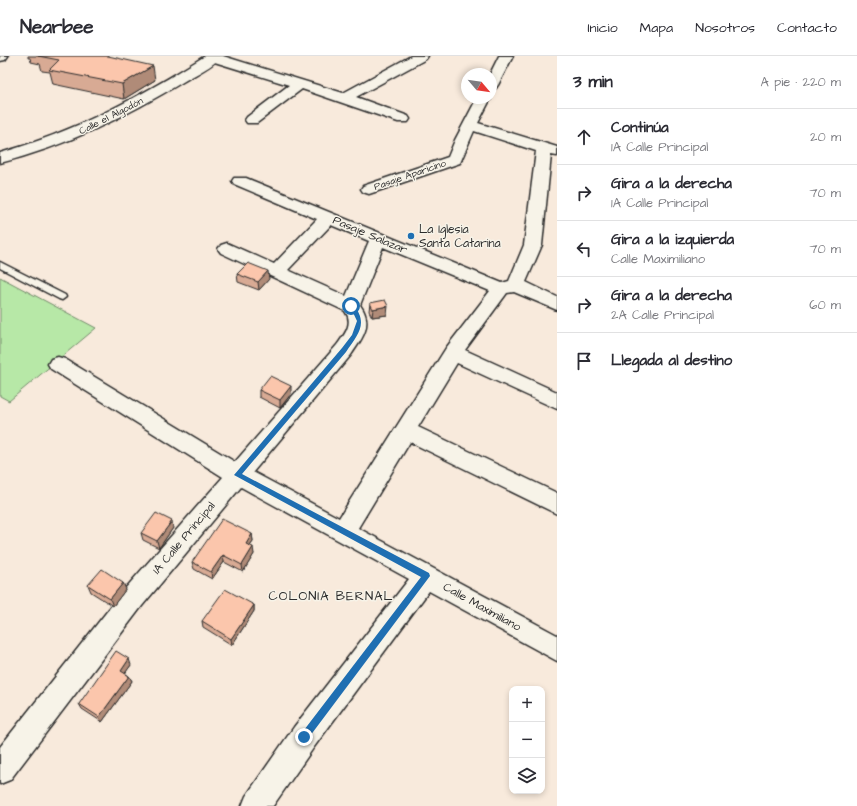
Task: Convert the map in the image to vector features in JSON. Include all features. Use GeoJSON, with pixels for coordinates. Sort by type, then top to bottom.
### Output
{"type":"FeatureCollection","features":[{"type":"Feature","properties":{"kind":"street"},"geometry":{"type":"LineString","coordinates":[[213,56],[344,98],[403,119]]}},
{"type":"Feature","properties":{"kind":"street","name":"Calle el Algodón"},"geometry":{"type":"LineString","coordinates":[[0,158],[48,145],[112,118],[213,56]]}},
{"type":"Feature","properties":{"kind":"street"},"geometry":{"type":"LineString","coordinates":[[344,98],[422,56]]}},
{"type":"Feature","properties":{"kind":"street"},"geometry":{"type":"LineString","coordinates":[[497,73],[506,56]]}},
{"type":"Feature","properties":{"kind":"street"},"geometry":{"type":"LineString","coordinates":[[252,120],[300,84]]}},
{"type":"Feature","properties":{"kind":"street","name":"Pasaje Aparicino"},"geometry":{"type":"LineString","coordinates":[[369,189],[455,160],[462,140],[481,104]]}},
{"type":"Feature","properties":{"kind":"street"},"geometry":{"type":"LineString","coordinates":[[343,532],[454,353],[508,287],[533,245],[550,150],[470,125]]}},
{"type":"Feature","properties":{"kind":"street","name":"Pasaje Salazar"},"geometry":{"type":"LineString","coordinates":[[240,181],[329,217],[378,239],[557,304]]}},
{"type":"Feature","properties":{"kind":"street"},"geometry":{"type":"LineString","coordinates":[[276,272],[329,217]]}},
{"type":"Feature","properties":{"kind":"street"},"geometry":{"type":"LineString","coordinates":[[227,249],[351,306],[378,239]]}},
{"type":"Feature","properties":{"kind":"street","name":"1A Calle Principal"},"geometry":{"type":"LineString","coordinates":[[0,770],[133,598],[344,350],[354,335],[360,321],[358,314],[351,306]]}},
{"type":"Feature","properties":{"kind":"street"},"geometry":{"type":"LineString","coordinates":[[454,353],[557,401]]}},
{"type":"Feature","properties":{"kind":"street","name":"Calle Maximiliano"},"geometry":{"type":"LineString","coordinates":[[58,364],[238,475],[426,576],[557,649]]}},
{"type":"Feature","properties":{"kind":"street"},"geometry":{"type":"LineString","coordinates":[[405,430],[557,504]]}},
{"type":"Feature","properties":{"kind":"street"},"geometry":{"type":"LineString","coordinates":[[256,806],[304,737],[426,576]]}},
{"type":"Feature","properties":{"kind":"lane"},"geometry":{"type":"LineString","coordinates":[[0,265],[62,297]]}},
{"type":"Feature","properties":{"kind":"green space"},"geometry":{"type":"Polygon","coordinates":[[[0,277],[96,328],[9,401],[0,396],[0,277]]]}},
{"type":"Feature","properties":{"kind":"building"},"geometry":{"type":"Polygon","coordinates":[[[38,56],[108,56],[153,66],[122,84],[49,70],[59,60],[38,56]]]}},
{"type":"Feature","properties":{"kind":"building"},"geometry":{"type":"Polygon","coordinates":[[[248,263],[268,271],[258,282],[237,274],[248,263]]]}},
{"type":"Feature","properties":{"kind":"building"},"geometry":{"type":"Polygon","coordinates":[[[385,300],[388,306],[373,309],[370,303],[385,300]]]}},
{"type":"Feature","properties":{"kind":"building"},"geometry":{"type":"Polygon","coordinates":[[[270,376],[291,386],[280,400],[259,390],[270,376]]]}},
{"type":"Feature","properties":{"kind":"building"},"geometry":{"type":"Polygon","coordinates":[[[156,513],[172,521],[157,541],[141,533],[156,513]]]}},
{"type":"Feature","properties":{"kind":"building"},"geometry":{"type":"Polygon","coordinates":[[[222,519],[252,534],[246,544],[253,547],[242,565],[223,555],[211,572],[192,562],[222,519]]]}},
{"type":"Feature","properties":{"kind":"building"},"geometry":{"type":"Polygon","coordinates":[[[102,569],[123,583],[110,599],[88,585],[102,569]]]}},
{"type":"Feature","properties":{"kind":"building"},"geometry":{"type":"Polygon","coordinates":[[[225,589],[254,605],[231,639],[202,621],[225,589]]]}},
{"type":"Feature","properties":{"kind":"building"},"geometry":{"type":"Polygon","coordinates":[[[116,651],[129,659],[121,671],[129,676],[99,717],[79,704],[116,651]]]}},
{"type":"Feature","properties":{"kind":"place","name":"La Iglesia Santa Catarina"},"geometry":{"type":"Point","coordinates":[411,236]}},
{"type":"Feature","properties":{"kind":"district","name":"COLONIA BERNAL"},"geometry":{"type":"Point","coordinates":[331,596]}},
{"type":"Feature","properties":{"kind":"route"},"geometry":{"type":"LineString","coordinates":[[304,737],[426,576],[238,475],[344,350],[354,335],[360,321],[358,314],[351,306]]}}]}
